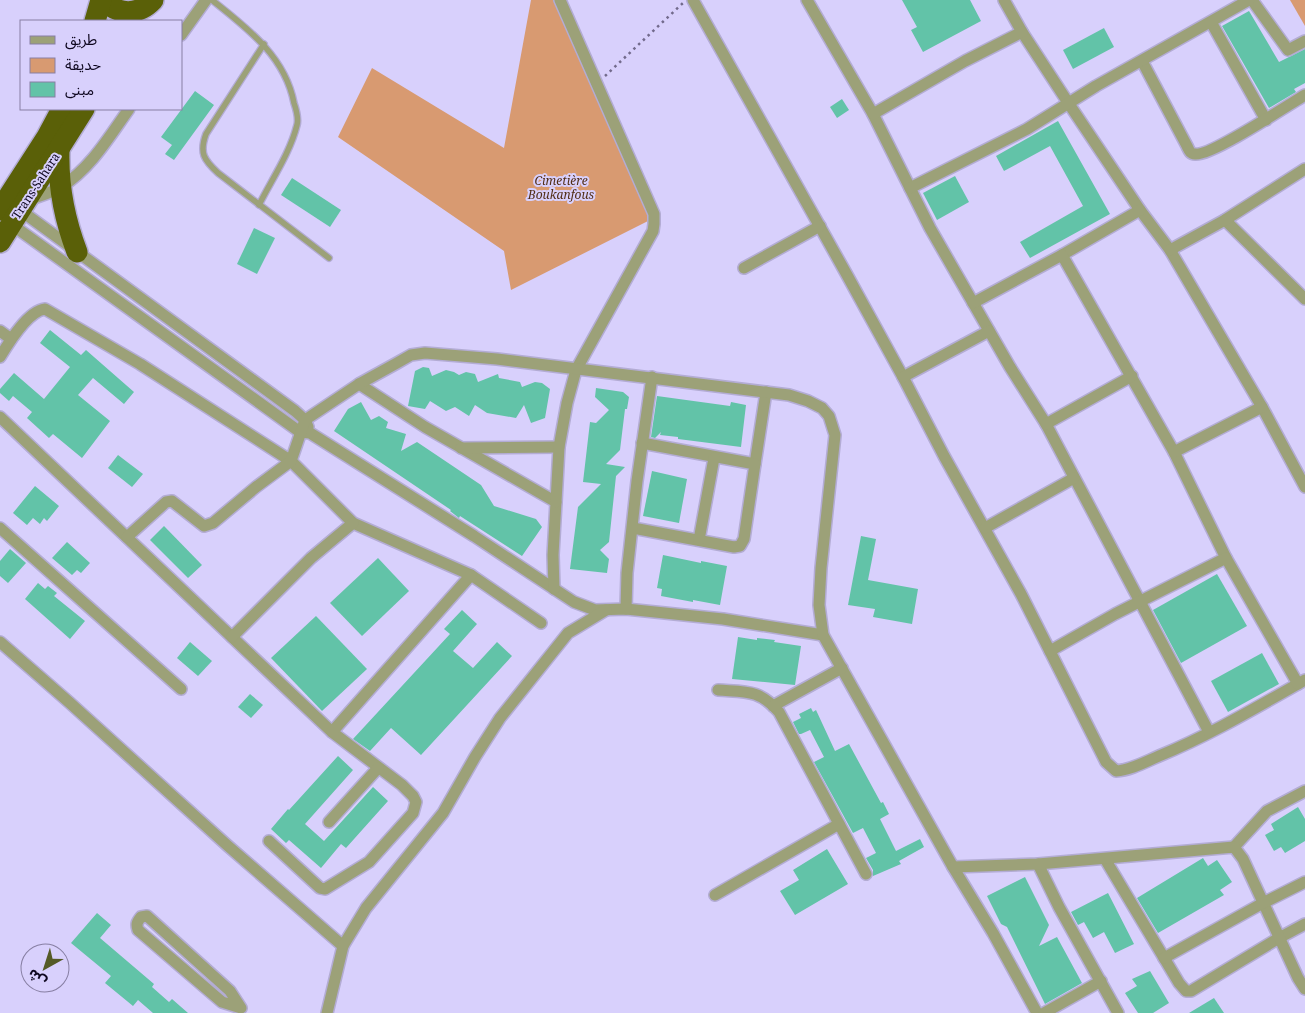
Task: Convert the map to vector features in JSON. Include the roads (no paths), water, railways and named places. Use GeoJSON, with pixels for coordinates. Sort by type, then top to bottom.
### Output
{"type":"FeatureCollection","features":[{"type":"Feature","properties":{"kind":"highway"},"geometry":{"type":"LineString","coordinates":[[94,20],[103,0],[116,10],[124,12],[143,10]]}},
{"type":"Feature","properties":{"kind":"highway","name":"Trans-Sahara"},"geometry":{"type":"LineString","coordinates":[[11,218],[47,137],[61,110]]}},
{"type":"Feature","properties":{"kind":"highway","name":"Trans-Sahara"},"geometry":{"type":"LineString","coordinates":[[11,218],[72,131],[83,110]]}},
{"type":"Feature","properties":{"kind":"highway"},"geometry":{"type":"LineString","coordinates":[[58,151],[59,188],[63,210],[77,252]]}},
{"type":"Feature","properties":{"kind":"street"},"geometry":{"type":"LineString","coordinates":[[182,33],[206,0]]}},
{"type":"Feature","properties":{"kind":"street"},"geometry":{"type":"LineString","coordinates":[[554,589],[559,447],[567,403],[576,370],[653,231],[654,224],[654,214],[560,0]]}},
{"type":"Feature","properties":{"kind":"street"},"geometry":{"type":"LineString","coordinates":[[693,0],[820,226],[985,528],[1106,762],[1116,771],[1125,770],[1173,750],[1301,682],[1226,558],[1174,452],[1062,256]]}},
{"type":"Feature","properties":{"kind":"street"},"geometry":{"type":"LineString","coordinates":[[808,0],[873,114],[930,228],[1010,367],[1046,424],[1209,732]]}},
{"type":"Feature","properties":{"kind":"street"},"geometry":{"type":"LineString","coordinates":[[1004,0],[1022,32],[1069,104],[1140,210],[1170,250],[1262,407],[1305,487]]}},
{"type":"Feature","properties":{"kind":"street"},"geometry":{"type":"LineString","coordinates":[[910,188],[1027,129],[1142,61],[1251,0],[1288,50],[1305,41]]}},
{"type":"Feature","properties":{"kind":"street"},"geometry":{"type":"LineString","coordinates":[[1211,22],[1266,120]]}},
{"type":"Feature","properties":{"kind":"street"},"geometry":{"type":"LineString","coordinates":[[873,114],[966,61],[1022,32]]}},
{"type":"Feature","properties":{"kind":"street"},"geometry":{"type":"LineString","coordinates":[[1142,61],[1191,153],[1196,155],[1213,149],[1266,120],[1305,95]]}},
{"type":"Feature","properties":{"kind":"street"},"geometry":{"type":"LineString","coordinates":[[11,218],[72,179],[96,156],[128,110]]}},
{"type":"Feature","properties":{"kind":"street"},"geometry":{"type":"LineString","coordinates":[[1170,250],[1225,220],[1305,170]]}},
{"type":"Feature","properties":{"kind":"street"},"geometry":{"type":"LineString","coordinates":[[973,303],[1062,256],[1140,210]]}},
{"type":"Feature","properties":{"kind":"street"},"geometry":{"type":"LineString","coordinates":[[11,218],[77,252],[305,420]]}},
{"type":"Feature","properties":{"kind":"street"},"geometry":{"type":"LineString","coordinates":[[11,218],[305,432],[474,536],[574,602],[595,610],[626,609],[723,619],[823,636]]}},
{"type":"Feature","properties":{"kind":"street"},"geometry":{"type":"LineString","coordinates":[[1225,220],[1245,242],[1301,287],[1305,299]]}},
{"type":"Feature","properties":{"kind":"street"},"geometry":{"type":"LineString","coordinates":[[744,268],[820,226]]}},
{"type":"Feature","properties":{"kind":"street"},"geometry":{"type":"LineString","coordinates":[[0,357],[11,339],[34,312],[45,309],[140,364],[291,461],[353,523],[471,575],[541,623]]}},
{"type":"Feature","properties":{"kind":"street"},"geometry":{"type":"LineString","coordinates":[[0,331],[11,339]]}},
{"type":"Feature","properties":{"kind":"street"},"geometry":{"type":"LineString","coordinates":[[903,377],[990,331]]}},
{"type":"Feature","properties":{"kind":"street"},"geometry":{"type":"LineString","coordinates":[[305,420],[359,384],[411,355],[425,353],[497,359],[789,395],[808,400],[822,408],[829,416],[835,435],[821,568],[819,605],[823,636],[953,868],[993,933],[1038,1013]]}},
{"type":"Feature","properties":{"kind":"street"},"geometry":{"type":"LineString","coordinates":[[1046,424],[1132,376]]}},
{"type":"Feature","properties":{"kind":"street"},"geometry":{"type":"LineString","coordinates":[[626,609],[627,572],[642,443],[652,377]]}},
{"type":"Feature","properties":{"kind":"street"},"geometry":{"type":"LineString","coordinates":[[359,384],[461,448],[556,502]]}},
{"type":"Feature","properties":{"kind":"street"},"geometry":{"type":"LineString","coordinates":[[633,528],[734,547],[740,546],[744,539],[766,392]]}},
{"type":"Feature","properties":{"kind":"street"},"geometry":{"type":"LineString","coordinates":[[1174,452],[1262,407]]}},
{"type":"Feature","properties":{"kind":"street"},"geometry":{"type":"LineString","coordinates":[[0,417],[332,732],[402,785],[416,802],[412,813],[370,862],[325,889],[320,888],[268,841]]}},
{"type":"Feature","properties":{"kind":"street"},"geometry":{"type":"LineString","coordinates":[[127,537],[166,502],[172,501],[204,526],[208,526],[291,461],[305,432],[305,420]]}},
{"type":"Feature","properties":{"kind":"street"},"geometry":{"type":"LineString","coordinates":[[642,443],[714,458],[755,464]]}},
{"type":"Feature","properties":{"kind":"street"},"geometry":{"type":"LineString","coordinates":[[461,448],[559,447]]}},
{"type":"Feature","properties":{"kind":"street"},"geometry":{"type":"LineString","coordinates":[[699,540],[714,458]]}},
{"type":"Feature","properties":{"kind":"street"},"geometry":{"type":"LineString","coordinates":[[985,528],[1074,478]]}},
{"type":"Feature","properties":{"kind":"street"},"geometry":{"type":"LineString","coordinates":[[232,637],[311,558],[353,523]]}},
{"type":"Feature","properties":{"kind":"street"},"geometry":{"type":"LineString","coordinates":[[0,528],[181,689]]}},
{"type":"Feature","properties":{"kind":"street"},"geometry":{"type":"LineString","coordinates":[[1050,651],[1140,601],[1226,558]]}},
{"type":"Feature","properties":{"kind":"street"},"geometry":{"type":"LineString","coordinates":[[332,732],[471,575]]}},
{"type":"Feature","properties":{"kind":"street"},"geometry":{"type":"LineString","coordinates":[[327,1013],[343,946],[380,889],[443,813],[500,718],[568,633],[606,610]]}},
{"type":"Feature","properties":{"kind":"street"},"geometry":{"type":"LineString","coordinates":[[0,642],[70,702],[228,846],[343,946]]}},
{"type":"Feature","properties":{"kind":"street"},"geometry":{"type":"LineString","coordinates":[[773,706],[842,668]]}},
{"type":"Feature","properties":{"kind":"street"},"geometry":{"type":"LineString","coordinates":[[718,690],[756,693],[769,701],[779,712],[866,874]]}},
{"type":"Feature","properties":{"kind":"street"},"geometry":{"type":"LineString","coordinates":[[329,822],[378,768]]}},
{"type":"Feature","properties":{"kind":"street"},"geometry":{"type":"LineString","coordinates":[[953,868],[1105,859],[1234,847],[1267,811],[1305,790]]}},
{"type":"Feature","properties":{"kind":"street"},"geometry":{"type":"LineString","coordinates":[[715,895],[839,824]]}},
{"type":"Feature","properties":{"kind":"street"},"geometry":{"type":"LineString","coordinates":[[1234,847],[1249,872],[1298,978],[1305,989]]}},
{"type":"Feature","properties":{"kind":"street"},"geometry":{"type":"LineString","coordinates":[[1105,859],[1178,983],[1186,991],[1191,991],[1305,924]]}},
{"type":"Feature","properties":{"kind":"street"},"geometry":{"type":"LineString","coordinates":[[1038,864],[1059,907],[1118,1013]]}},
{"type":"Feature","properties":{"kind":"street"},"geometry":{"type":"LineString","coordinates":[[1164,958],[1305,882]]}},
{"type":"Feature","properties":{"kind":"street"},"geometry":{"type":"LineString","coordinates":[[147,916],[230,991],[244,1011],[222,1002],[138,930],[136,924],[141,917],[147,916]]}},
{"type":"Feature","properties":{"kind":"street"},"geometry":{"type":"LineString","coordinates":[[1044,1013],[1101,981]]}},
{"type":"Feature","properties":{"kind":"lane"},"geometry":{"type":"LineString","coordinates":[[212,0],[264,44],[275,58],[292,90],[298,122],[292,141],[259,204]]}},
{"type":"Feature","properties":{"kind":"lane"},"geometry":{"type":"LineString","coordinates":[[264,44],[206,134],[202,148],[205,158],[210,165],[329,258]]}},
{"type":"Feature","properties":{"kind":"park label","name":"Cimetière Boukanfous"},"geometry":{"type":"Point","coordinates":[561,188]}}]}
